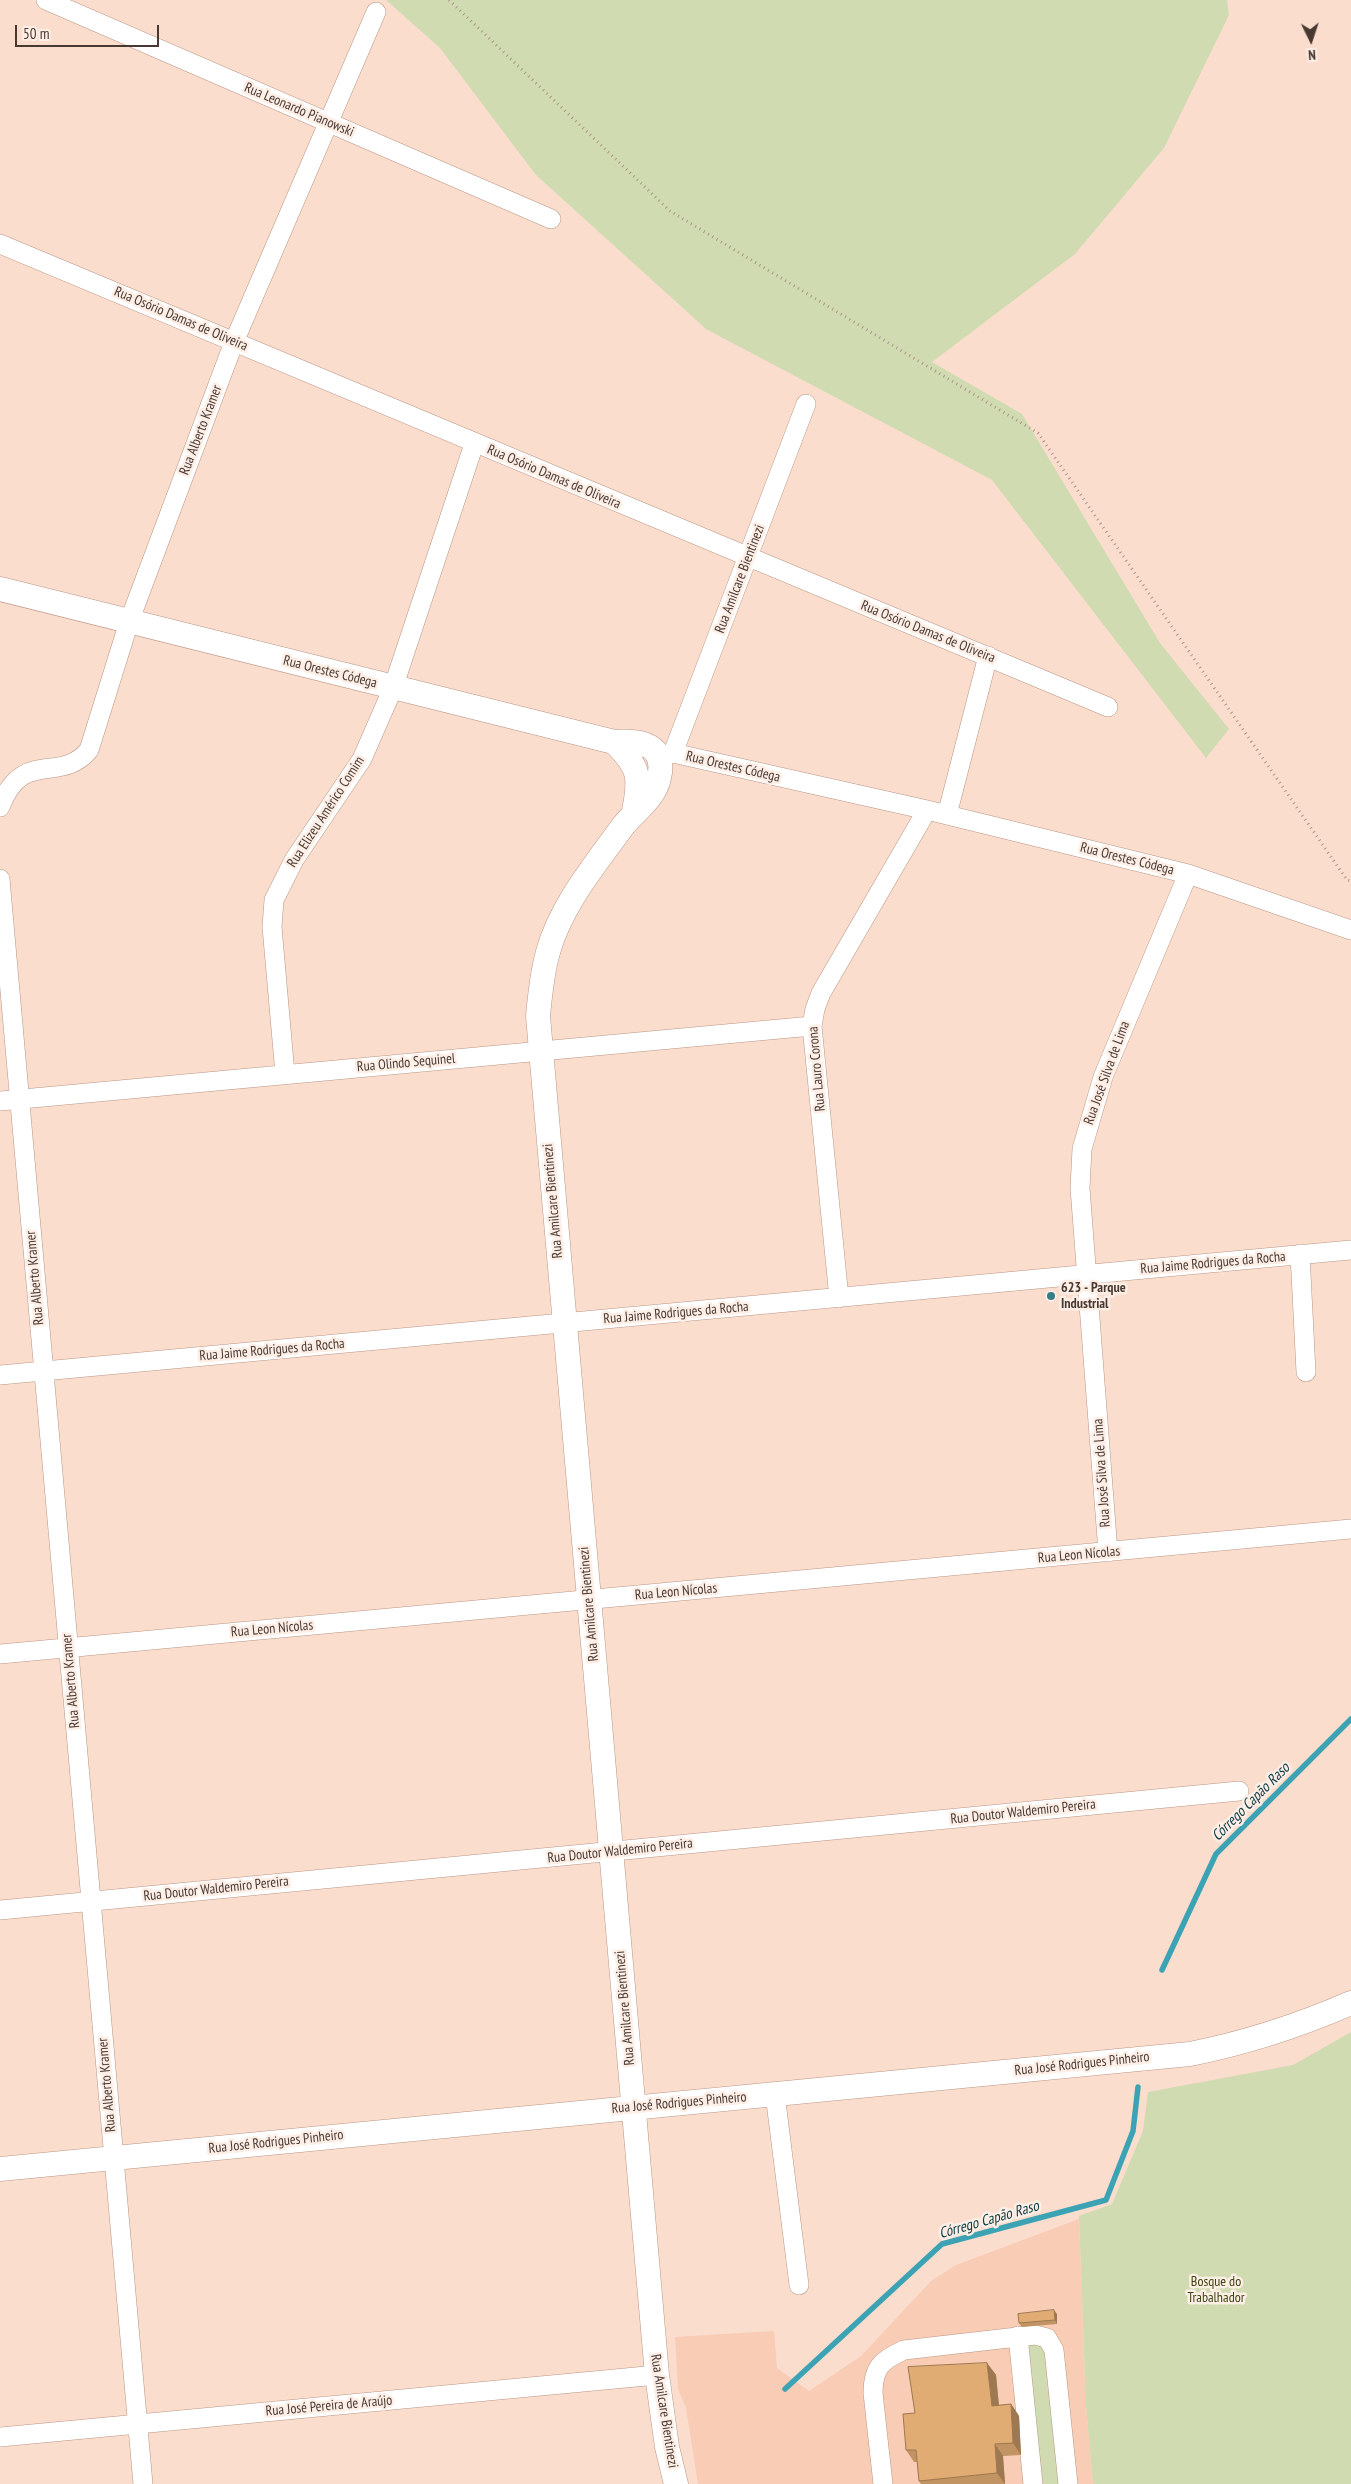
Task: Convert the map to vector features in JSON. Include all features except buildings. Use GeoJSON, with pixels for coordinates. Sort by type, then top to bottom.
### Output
{"type":"FeatureCollection","features":[{"type":"Feature","properties":{"kind":"main road","name":"Rua Orestes Códega"},"geometry":{"type":"LineString","coordinates":[[0,589],[614,742],[627,741],[646,744],[657,752],[666,755]]}},
{"type":"Feature","properties":{"kind":"main road"},"geometry":{"type":"LineString","coordinates":[[614,742],[633,760],[638,794],[634,811]]}},
{"type":"Feature","properties":{"kind":"main road","name":"Rua Amilcare Bientinezi"},"geometry":{"type":"LineString","coordinates":[[666,755],[655,790],[634,811],[577,890],[548,951],[540,991],[538,1016],[657,2375],[667,2447],[676,2484]]}},
{"type":"Feature","properties":{"kind":"main road","name":"Rua José Rodrigues Pinheiro"},"geometry":{"type":"LineString","coordinates":[[0,2168],[1190,2054],[1261,2038],[1351,2003]]}},
{"type":"Feature","properties":{"kind":"street","name":"Rua Leonardo Pianowski"},"geometry":{"type":"LineString","coordinates":[[46,0],[551,219]]}},
{"type":"Feature","properties":{"kind":"street","name":"Rua Alberto Kramer"},"geometry":{"type":"LineString","coordinates":[[0,807],[12,783],[22,774],[68,765],[81,760],[89,750],[129,622],[234,342],[327,122],[376,12]]}},
{"type":"Feature","properties":{"kind":"street","name":"Rua Osório Damas de Oliveira"},"geometry":{"type":"LineString","coordinates":[[0,244],[474,444],[1108,707]]}},
{"type":"Feature","properties":{"kind":"street","name":"Rua Amilcare Bientinezi"},"geometry":{"type":"LineString","coordinates":[[666,755],[748,558],[806,404]]}},
{"type":"Feature","properties":{"kind":"street","name":"Rua Elizeu Américo Comim"},"geometry":{"type":"LineString","coordinates":[[285,1074],[272,927],[274,900],[294,860],[362,759],[393,688],[474,444]]}},
{"type":"Feature","properties":{"kind":"street"},"geometry":{"type":"LineString","coordinates":[[947,815],[988,656]]}},
{"type":"Feature","properties":{"kind":"street","name":"Rua Orestes Códega"},"geometry":{"type":"LineString","coordinates":[[666,755],[927,810],[1188,874],[1351,930]]}},
{"type":"Feature","properties":{"kind":"street","name":"Rua Lauro Corona"},"geometry":{"type":"LineString","coordinates":[[839,1298],[812,1026],[815,1008],[821,993],[927,810]]}},
{"type":"Feature","properties":{"kind":"street","name":"Rua José Silva de Lima"},"geometry":{"type":"LineString","coordinates":[[1108,1552],[1079,1171],[1087,1126],[1102,1077],[1188,874]]}},
{"type":"Feature","properties":{"kind":"street","name":"Rua Alberto Kramer"},"geometry":{"type":"LineString","coordinates":[[0,879],[142,2484]]}},
{"type":"Feature","properties":{"kind":"street","name":"Rua Olindo Sequinel"},"geometry":{"type":"LineString","coordinates":[[0,1101],[812,1026]]}},
{"type":"Feature","properties":{"kind":"street","name":"Rua Jaime Rodrigues da Rocha"},"geometry":{"type":"LineString","coordinates":[[0,1376],[1351,1250]]}},
{"type":"Feature","properties":{"kind":"street"},"geometry":{"type":"LineString","coordinates":[[1300,1254],[1306,1372]]}},
{"type":"Feature","properties":{"kind":"street","name":"Rua Leon Nícolas"},"geometry":{"type":"LineString","coordinates":[[0,1654],[1351,1529]]}},
{"type":"Feature","properties":{"kind":"street","name":"Rua Doutor Waldemiro Pereira"},"geometry":{"type":"LineString","coordinates":[[0,1910],[1239,1791]]}},
{"type":"Feature","properties":{"kind":"street"},"geometry":{"type":"LineString","coordinates":[[775,2094],[799,2285]]}},
{"type":"Feature","properties":{"kind":"street"},"geometry":{"type":"LineString","coordinates":[[883,2484],[873,2378],[879,2366],[888,2357],[904,2350],[1035,2335],[1047,2338],[1054,2350],[1068,2484]]}},
{"type":"Feature","properties":{"kind":"street"},"geometry":{"type":"LineString","coordinates":[[1018,2336],[1033,2484]]}},
{"type":"Feature","properties":{"kind":"street","name":"Rua José Pereira de Araújo"},"geometry":{"type":"LineString","coordinates":[[0,2437],[657,2375]]}},
{"type":"Feature","properties":{"kind":"path"},"geometry":{"type":"LineString","coordinates":[[449,0],[670,211],[1038,433],[1347,880],[1351,881]]}},
{"type":"Feature","properties":{"kind":"shaded area"},"geometry":{"type":"Polygon","coordinates":[[[1079,2219],[1086,2406],[1093,2484],[698,2484],[686,2408],[678,2389],[675,2337],[774,2331],[777,2368],[809,2391],[861,2356],[931,2281],[956,2265],[1079,2219]]]}},
{"type":"Feature","properties":{"kind":"green space"},"geometry":{"type":"Polygon","coordinates":[[[386,0],[1227,0],[1229,15],[1164,148],[1075,254],[932,362],[1022,414],[1160,643],[1229,729],[1206,758],[992,480],[706,329],[536,175],[440,48],[386,0]]]}},
{"type":"Feature","properties":{"kind":"green space","name":"Bosque do Trabalhador"},"geometry":{"type":"Polygon","coordinates":[[[1351,2032],[1351,2484],[1093,2484],[1086,2406],[1079,2216],[1112,2204],[1143,2131],[1148,2092],[1293,2065],[1351,2032]]]}},
{"type":"Feature","properties":{"kind":"green space"},"geometry":{"type":"Polygon","coordinates":[[[1029,2343],[1045,2346],[1058,2484],[1038,2484],[1025,2348],[1029,2343]]]}},
{"type":"Feature","properties":{"kind":"waterway","name":"Córrego Capão Raso"},"geometry":{"type":"LineString","coordinates":[[1162,1970],[1216,1854],[1351,1719]]}},
{"type":"Feature","properties":{"kind":"waterway","name":"Córrego Capão Raso"},"geometry":{"type":"LineString","coordinates":[[785,2389],[942,2244],[1106,2200],[1133,2131],[1138,2087]]}},
{"type":"Feature","properties":{"kind":"place","name":"623 - Parque Industrial"},"geometry":{"type":"Point","coordinates":[1051,1296]}}]}
